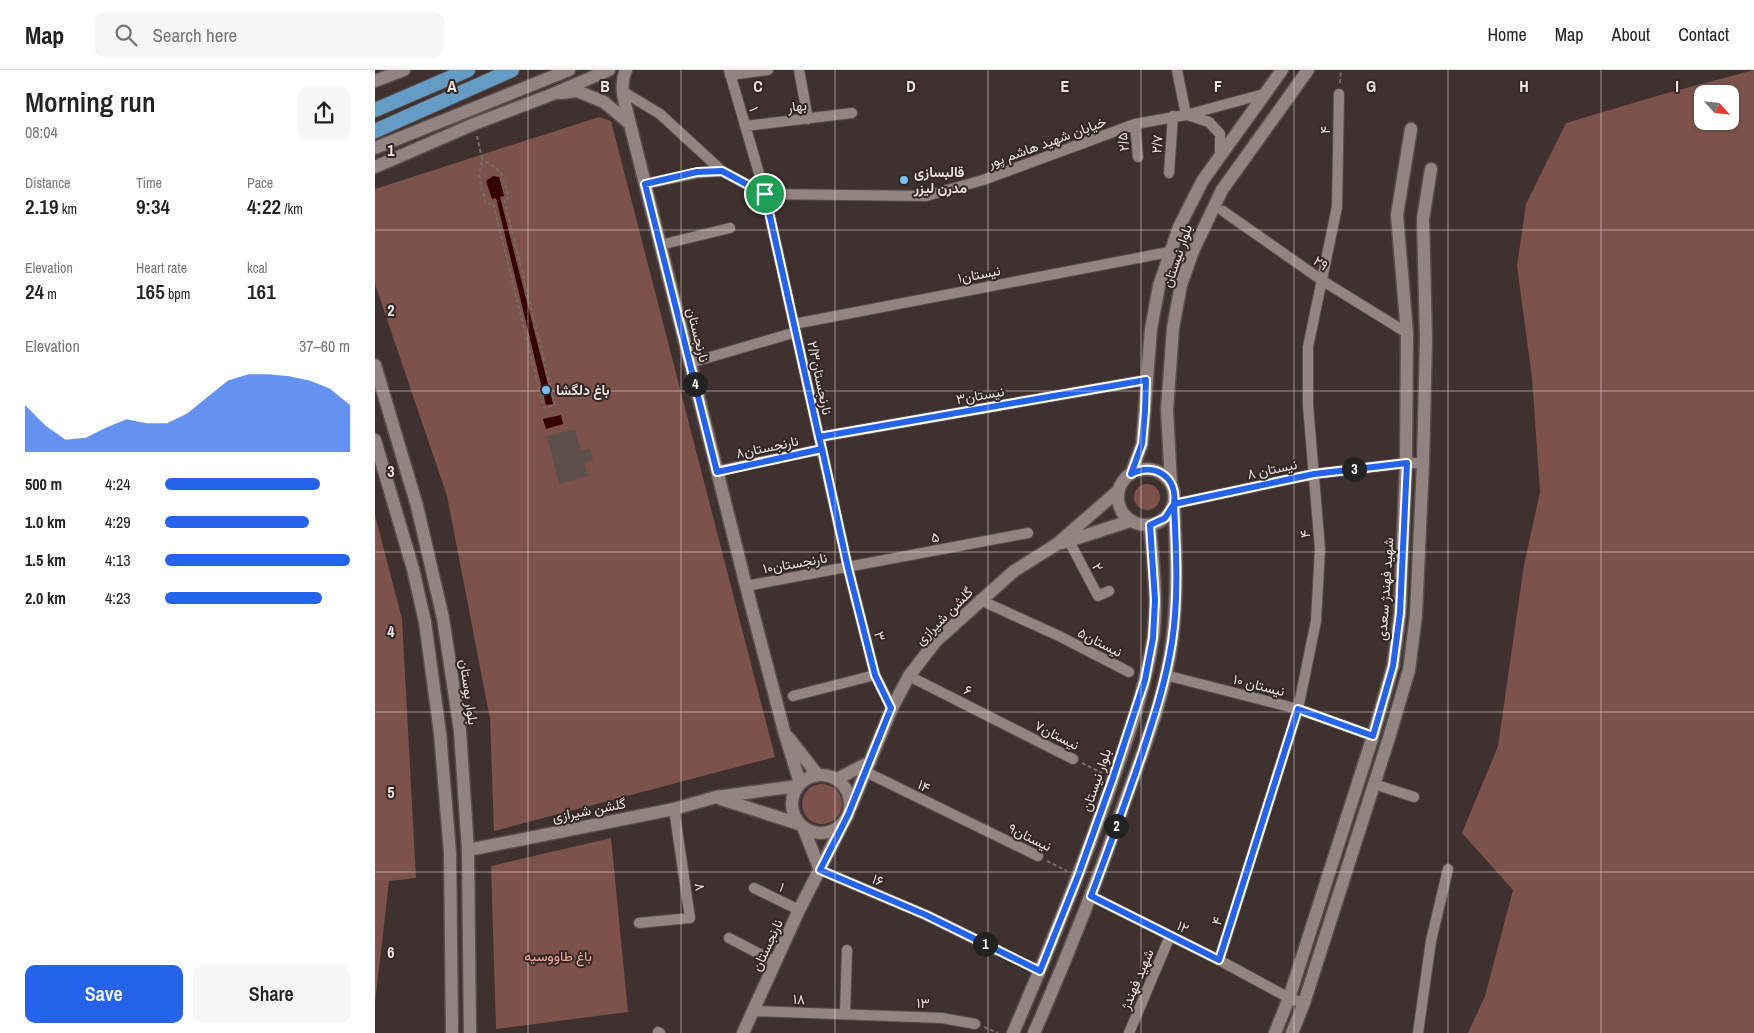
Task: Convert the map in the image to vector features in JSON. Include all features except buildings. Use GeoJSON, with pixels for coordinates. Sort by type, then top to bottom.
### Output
{"type":"FeatureCollection","features":[{"type":"Feature","properties":{"kind":"highway"},"geometry":{"type":"LineString","coordinates":[[375,110],[468,70]]}},
{"type":"Feature","properties":{"kind":"highway"},"geometry":{"type":"LineString","coordinates":[[375,131],[512,70]]}},
{"type":"Feature","properties":{"kind":"street"},"geometry":{"type":"LineString","coordinates":[[375,81],[403,70]]}},
{"type":"Feature","properties":{"kind":"street"},"geometry":{"type":"LineString","coordinates":[[375,148],[569,70]]}},
{"type":"Feature","properties":{"kind":"street"},"geometry":{"type":"LineString","coordinates":[[375,167],[474,124],[609,70]]}},
{"type":"Feature","properties":{"kind":"street"},"geometry":{"type":"LineString","coordinates":[[622,91],[623,77],[627,70]]}},
{"type":"Feature","properties":{"kind":"street"},"geometry":{"type":"LineString","coordinates":[[729,73],[768,70]]}},
{"type":"Feature","properties":{"kind":"street"},"geometry":{"type":"LineString","coordinates":[[799,70],[809,118]]}},
{"type":"Feature","properties":{"kind":"street"},"geometry":{"type":"LineString","coordinates":[[1177,70],[1186,115]]}},
{"type":"Feature","properties":{"kind":"street","name":"بلوار نیستان"},"geometry":{"type":"LineString","coordinates":[[1131,474],[1142,444],[1146,380],[1153,320],[1159,286],[1169,252],[1187,208],[1203,180],[1283,70]]}},
{"type":"Feature","properties":{"kind":"street","name":"بلوار نیستان"},"geometry":{"type":"LineString","coordinates":[[1171,484],[1167,410],[1173,328],[1181,285],[1193,251],[1222,190],[1308,70]]}},
{"type":"Feature","properties":{"kind":"street","name":"۱"},"geometry":{"type":"LineString","coordinates":[[729,73],[765,194]]}},
{"type":"Feature","properties":{"kind":"street"},"geometry":{"type":"LineString","coordinates":[[553,94],[577,90],[604,102],[630,124]]}},
{"type":"Feature","properties":{"kind":"street","name":"نارنجستان"},"geometry":{"type":"LineString","coordinates":[[622,91],[717,472],[798,785]]}},
{"type":"Feature","properties":{"kind":"street","name":"خیابان شهید هاشم پور"},"geometry":{"type":"LineString","coordinates":[[622,91],[660,114],[722,171],[765,194],[926,196],[983,180],[1135,124],[1186,115],[1265,94]]}},
{"type":"Feature","properties":{"kind":"street","name":"۴"},"geometry":{"type":"LineString","coordinates":[[1219,960],[1298,709],[1315,621],[1320,549],[1308,405],[1308,347],[1337,207],[1339,94]]}},
{"type":"Feature","properties":{"kind":"street","name":"بهار"},"geometry":{"type":"LineString","coordinates":[[745,126],[852,113]]}},
{"type":"Feature","properties":{"kind":"street","name":"خیابان شهید هاشم پور"},"geometry":{"type":"LineString","coordinates":[[1186,115],[1209,122],[1220,134],[1220,155]]}},
{"type":"Feature","properties":{"kind":"street","name":"۲/۷"},"geometry":{"type":"LineString","coordinates":[[1169,173],[1173,116]]}},
{"type":"Feature","properties":{"kind":"street","name":"۲/۵"},"geometry":{"type":"LineString","coordinates":[[1135,124],[1139,157]]}},
{"type":"Feature","properties":{"kind":"street","name":"شهید فهندژ سعدی"},"geometry":{"type":"LineString","coordinates":[[1275,1033],[1289,998],[1373,736],[1393,666],[1400,613],[1407,463],[1407,333],[1397,214],[1411,129]]}},
{"type":"Feature","properties":{"kind":"street"},"geometry":{"type":"LineString","coordinates":[[1292,1033],[1304,1003],[1409,670],[1416,614],[1423,463],[1426,338],[1423,219],[1431,169]]}},
{"type":"Feature","properties":{"kind":"street"},"geometry":{"type":"LineString","coordinates":[[645,184],[697,172],[722,171]]}},
{"type":"Feature","properties":{"kind":"street","name":"۲/۳نارنجستان"},"geometry":{"type":"LineString","coordinates":[[765,194],[848,568]]}},
{"type":"Feature","properties":{"kind":"street","name":"۲۹"},"geometry":{"type":"LineString","coordinates":[[1223,211],[1323,281],[1407,333]]}},
{"type":"Feature","properties":{"kind":"street"},"geometry":{"type":"LineString","coordinates":[[660,245],[730,228]]}},
{"type":"Feature","properties":{"kind":"street","name":"۱نیستان"},"geometry":{"type":"LineString","coordinates":[[690,363],[795,328],[1169,252]]}},
{"type":"Feature","properties":{"kind":"street","name":"بلوار بوستان"},"geometry":{"type":"LineString","coordinates":[[375,365],[417,506],[443,618],[460,731],[468,850],[470,1033]]}},
{"type":"Feature","properties":{"kind":"street","name":"۳نیستان"},"geometry":{"type":"LineString","coordinates":[[819,437],[1146,380]]}},
{"type":"Feature","properties":{"kind":"street"},"geometry":{"type":"LineString","coordinates":[[375,440],[413,569],[425,622],[440,733],[450,853],[452,1033]]}},
{"type":"Feature","properties":{"kind":"street","name":"۸نارنجستان"},"geometry":{"type":"LineString","coordinates":[[717,472],[822,449]]}},
{"type":"Feature","properties":{"kind":"street","name":"نیستان ۸"},"geometry":{"type":"LineString","coordinates":[[1174,504],[1314,474],[1407,463],[1423,463]]}},
{"type":"Feature","properties":{"kind":"street"},"geometry":{"type":"LineString","coordinates":[[1034,1033],[1091,896],[1150,731],[1172,641],[1175,600],[1175,497],[1171,484],[1166,476],[1158,471],[1149,469],[1139,470],[1131,474],[1119,490],[1120,507],[1131,521],[1143,526],[1165,518],[1174,504]]}},
{"type":"Feature","properties":{"kind":"street","name":"گلشن شیرازی"},"geometry":{"type":"LineString","coordinates":[[847,815],[891,708],[909,676],[936,641],[980,600],[1014,572],[1063,542],[1119,490]]}},
{"type":"Feature","properties":{"kind":"street","name":"گلشن شیرازی"},"geometry":{"type":"LineString","coordinates":[[1063,542],[1131,521]]}},
{"type":"Feature","properties":{"kind":"street","name":"بلوار نیستان"},"geometry":{"type":"LineString","coordinates":[[1013,1033],[1078,876],[1137,707],[1153,638],[1155,600],[1150,525]]}},
{"type":"Feature","properties":{"kind":"street","name":"۵"},"geometry":{"type":"LineString","coordinates":[[848,568],[1028,533]]}},
{"type":"Feature","properties":{"kind":"street","name":"۲"},"geometry":{"type":"LineString","coordinates":[[1063,542],[1098,596],[1109,591]]}},
{"type":"Feature","properties":{"kind":"street","name":"۱۰نارنجستان"},"geometry":{"type":"LineString","coordinates":[[746,586],[848,568]]}},
{"type":"Feature","properties":{"kind":"street","name":"۳"},"geometry":{"type":"LineString","coordinates":[[848,568],[875,675],[891,708]]}},
{"type":"Feature","properties":{"kind":"street","name":"۵نیستان"},"geometry":{"type":"LineString","coordinates":[[980,600],[1059,636],[1129,672]]}},
{"type":"Feature","properties":{"kind":"street"},"geometry":{"type":"LineString","coordinates":[[425,622],[443,618]]}},
{"type":"Feature","properties":{"kind":"street"},"geometry":{"type":"LineString","coordinates":[[793,696],[875,675]]}},
{"type":"Feature","properties":{"kind":"street","name":"نیستان ۱۰"},"geometry":{"type":"LineString","coordinates":[[1165,675],[1298,709],[1373,736]]}},
{"type":"Feature","properties":{"kind":"street","name":"۶"},"geometry":{"type":"LineString","coordinates":[[909,676],[1015,729]]}},
{"type":"Feature","properties":{"kind":"street","name":"۷نیستان"},"geometry":{"type":"LineString","coordinates":[[1015,729],[1073,759]]}},
{"type":"Feature","properties":{"kind":"street"},"geometry":{"type":"LineString","coordinates":[[784,731],[817,774]]}},
{"type":"Feature","properties":{"kind":"street"},"geometry":{"type":"LineString","coordinates":[[837,779],[868,767]]}},
{"type":"Feature","properties":{"kind":"street","name":"۱۴"},"geometry":{"type":"LineString","coordinates":[[868,767],[970,823]]}},
{"type":"Feature","properties":{"kind":"street"},"geometry":{"type":"LineString","coordinates":[[716,798],[801,826],[811,832],[830,832],[839,827],[847,815],[850,800],[848,792],[837,779],[817,774],[807,777],[798,785],[792,795],[791,806],[794,815],[801,826],[820,870]]}},
{"type":"Feature","properties":{"kind":"street"},"geometry":{"type":"LineString","coordinates":[[1374,784],[1414,797]]}},
{"type":"Feature","properties":{"kind":"street","name":"گلشن شیرازی"},"geometry":{"type":"LineString","coordinates":[[450,853],[716,798],[798,785]]}},
{"type":"Feature","properties":{"kind":"street","name":"۸"},"geometry":{"type":"LineString","coordinates":[[639,923],[690,918],[675,808]]}},
{"type":"Feature","properties":{"kind":"street","name":"نارنجستان"},"geometry":{"type":"LineString","coordinates":[[743,1033],[799,910],[847,815]]}},
{"type":"Feature","properties":{"kind":"street","name":"۹نیستان"},"geometry":{"type":"LineString","coordinates":[[970,823],[1038,856]]}},
{"type":"Feature","properties":{"kind":"street"},"geometry":{"type":"LineString","coordinates":[[1418,1033],[1431,941],[1448,869]]}},
{"type":"Feature","properties":{"kind":"street","name":"۱۶"},"geometry":{"type":"LineString","coordinates":[[820,870],[926,915],[997,950]]}},
{"type":"Feature","properties":{"kind":"street","name":"۱"},"geometry":{"type":"LineString","coordinates":[[754,888],[799,910]]}},
{"type":"Feature","properties":{"kind":"street","name":"۱۲"},"geometry":{"type":"LineString","coordinates":[[1091,896],[1219,960],[1289,998],[1304,1003]]}},
{"type":"Feature","properties":{"kind":"street","name":"شهید فهندژ"},"geometry":{"type":"LineString","coordinates":[[1129,1033],[1170,936]]}},
{"type":"Feature","properties":{"kind":"street"},"geometry":{"type":"LineString","coordinates":[[729,938],[775,962]]}},
{"type":"Feature","properties":{"kind":"street"},"geometry":{"type":"LineString","coordinates":[[845,1014],[847,950]]}},
{"type":"Feature","properties":{"kind":"street","name":"۱۸"},"geometry":{"type":"LineString","coordinates":[[753,1011],[845,1014]]}},
{"type":"Feature","properties":{"kind":"street","name":"۱۳"},"geometry":{"type":"LineString","coordinates":[[845,1014],[942,1018],[975,1024]]}},
{"type":"Feature","properties":{"kind":"path"},"geometry":{"type":"LineString","coordinates":[[1339,94],[1341,70]]}},
{"type":"Feature","properties":{"kind":"path"},"geometry":{"type":"LineString","coordinates":[[474,124],[483,159],[479,178],[486,204],[493,203],[544,408],[555,405],[504,199],[509,198],[501,172],[483,159]]}},
{"type":"Feature","properties":{"kind":"path","name":"۷نیستان"},"geometry":{"type":"LineString","coordinates":[[1073,759],[1113,778]]}},
{"type":"Feature","properties":{"kind":"path","name":"۹نیستان"},"geometry":{"type":"LineString","coordinates":[[1038,856],[1078,876]]}},
{"type":"Feature","properties":{"kind":"path"},"geometry":{"type":"LineString","coordinates":[[997,950],[1040,971]]}},
{"type":"Feature","properties":{"kind":"path"},"geometry":{"type":"LineString","coordinates":[[975,1024],[998,1033]]}},
{"type":"Feature","properties":{"kind":"green space"},"geometry":{"type":"Polygon","coordinates":[[[1754,70],[1754,1033],[1468,1033],[1485,996],[1513,890],[1462,833],[1498,746],[1524,565],[1540,492],[1532,378],[1517,266],[1526,204],[1566,123],[1694,86],[1694,130],[1739,130],[1739,85],[1698,85],[1754,70]]]}},
{"type":"Feature","properties":{"kind":"green space","name":"باغ دلگشا"},"geometry":{"type":"Polygon","coordinates":[[[599,117],[611,121],[775,757],[494,831],[490,719],[447,496],[375,284],[375,189],[599,117]]]}},
{"type":"Feature","properties":{"kind":"green space"},"geometry":{"type":"Polygon","coordinates":[[[1147,484],[1156,488],[1160,497],[1156,506],[1147,510],[1138,506],[1134,497],[1138,488],[1147,484]]]}},
{"type":"Feature","properties":{"kind":"green space"},"geometry":{"type":"Polygon","coordinates":[[[375,515],[402,619],[416,878],[389,881],[375,1003],[375,515]]]}},
{"type":"Feature","properties":{"kind":"green space"},"geometry":{"type":"Polygon","coordinates":[[[822,784],[833,787],[839,793],[842,804],[839,815],[833,821],[822,824],[811,821],[805,815],[802,804],[805,793],[811,787],[822,784]]]}},
{"type":"Feature","properties":{"kind":"green space","name":"باغ طاووسیه"},"geometry":{"type":"Polygon","coordinates":[[[611,838],[628,1012],[496,1029],[491,866],[611,838]]]}},
{"type":"Feature","properties":{"kind":"shaded area"},"geometry":{"type":"Polygon","coordinates":[[[493,176],[499,177],[504,196],[500,197],[553,404],[546,405],[496,198],[492,199],[486,181],[493,176]]]}},
{"type":"Feature","properties":{"kind":"shaded area"},"geometry":{"type":"Polygon","coordinates":[[[561,415],[563,424],[546,429],[543,419],[561,415]]]}},
{"type":"Feature","properties":{"kind":"place","name":"قالبسازی مدرن لیزر"},"geometry":{"type":"Point","coordinates":[904,180]}},
{"type":"Feature","properties":{"kind":"place","name":"باغ دلگشا"},"geometry":{"type":"Point","coordinates":[546,390]}},
{"type":"Feature","properties":{"kind":"route"},"geometry":{"type":"LineString","coordinates":[[765,194],[722,171],[697,172],[645,184],[717,472],[822,449],[819,437],[1146,380],[1142,444],[1131,474],[1139,470],[1149,469],[1158,471],[1166,476],[1174,490],[1174,504],[1314,474],[1407,463],[1400,613],[1393,666],[1373,736],[1298,709],[1219,960],[1091,896],[1156,712],[1165,675],[1172,641],[1175,600],[1174,504],[1165,518],[1158,523],[1150,525],[1155,600],[1153,638],[1145,680],[1078,876],[1040,971],[926,915],[820,870],[848,815],[891,708],[875,675],[848,568],[822,449],[819,437],[765,194]]}}]}
